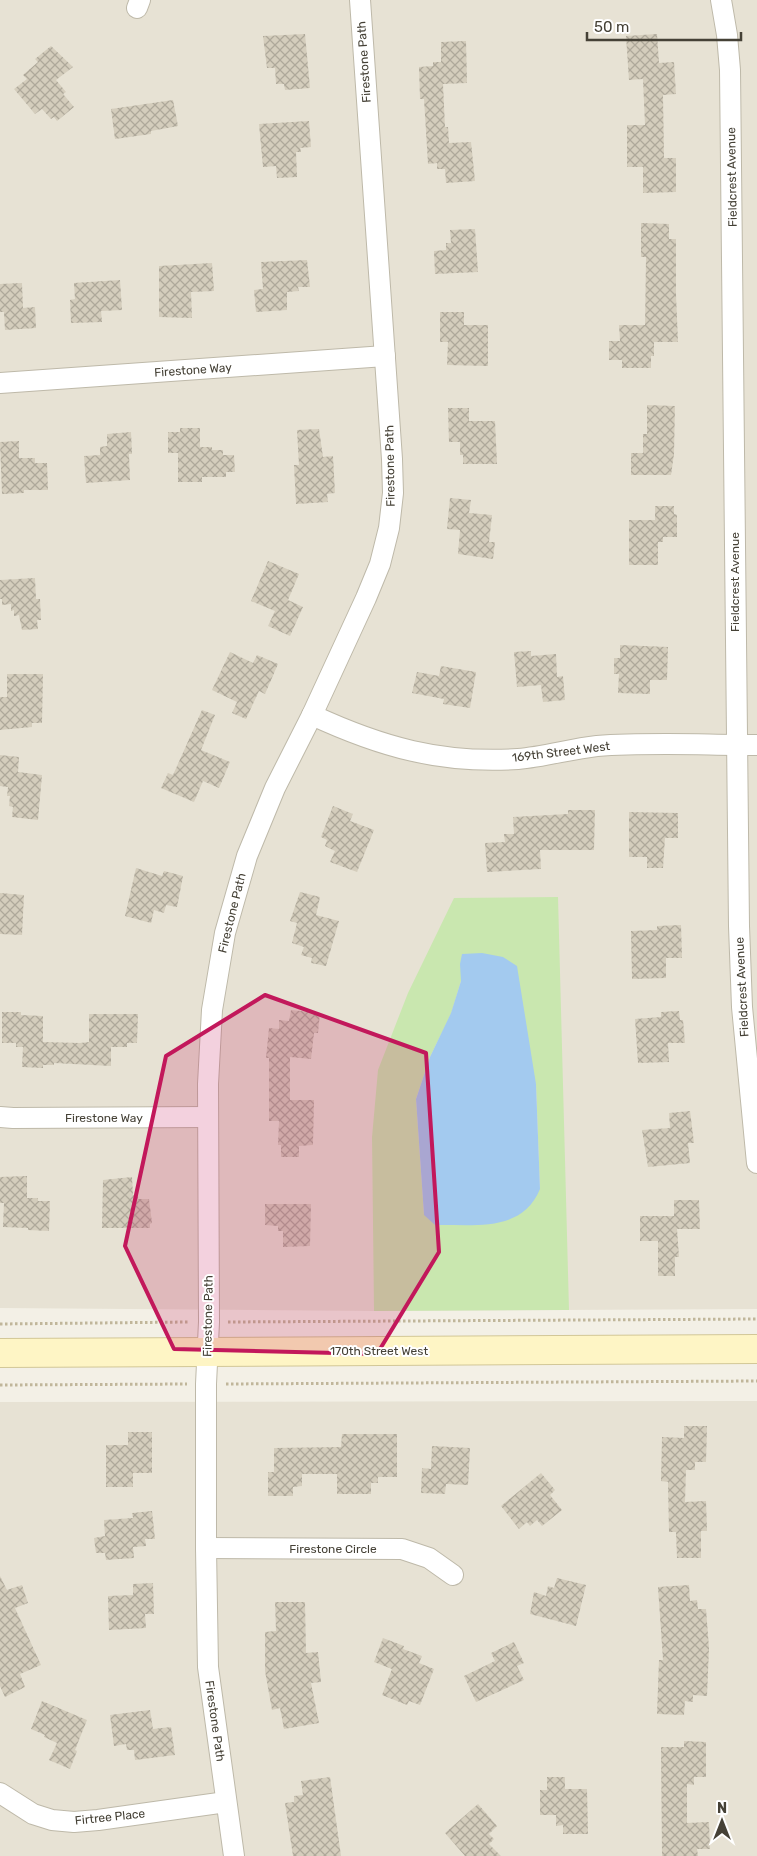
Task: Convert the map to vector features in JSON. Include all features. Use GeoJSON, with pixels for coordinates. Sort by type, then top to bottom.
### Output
{"type":"FeatureCollection","features":[{"type":"Feature","properties":{"kind":"street","name":"Firestone Path"},"geometry":{"type":"LineString","coordinates":[[234,1856],[208,1667],[206,1384],[209,1322],[208,1117],[210,1035],[217,975],[225,933],[247,856],[275,788],[312,715],[366,598],[380,564],[389,528],[393,493],[392,460],[360,0]]}},
{"type":"Feature","properties":{"kind":"street","name":"Fieldcrest Avenue"},"geometry":{"type":"LineString","coordinates":[[722,0],[730,70],[736,745],[742,1007],[757,1163]]}},
{"type":"Feature","properties":{"kind":"street","name":"Firestone Way"},"geometry":{"type":"LineString","coordinates":[[0,383],[385,356]]}},
{"type":"Feature","properties":{"kind":"street","name":"169th Street West"},"geometry":{"type":"LineString","coordinates":[[312,715],[373,741],[441,758],[469,760],[520,759],[595,746],[757,745]]}},
{"type":"Feature","properties":{"kind":"street","name":"Firestone Way"},"geometry":{"type":"LineString","coordinates":[[0,1117],[208,1117]]}},
{"type":"Feature","properties":{"kind":"street","name":"170th Street West"},"geometry":{"type":"LineString","coordinates":[[0,1353],[757,1349]]}},
{"type":"Feature","properties":{"kind":"street","name":"Firestone Circle"},"geometry":{"type":"LineString","coordinates":[[206,1548],[402,1549],[429,1558],[453,1575]]}},
{"type":"Feature","properties":{"kind":"street","name":"Firtree Place"},"geometry":{"type":"LineString","coordinates":[[0,1793],[33,1814],[52,1820],[74,1822],[226,1802]]}},
{"type":"Feature","properties":{"kind":"path"},"geometry":{"type":"LineString","coordinates":[[0,1324],[757,1318]]}},
{"type":"Feature","properties":{"kind":"path"},"geometry":{"type":"LineString","coordinates":[[0,1385],[757,1381]]}},
{"type":"Feature","properties":{"kind":"highlighted area"},"geometry":{"type":"Polygon","coordinates":[[[265,995],[426,1053],[439,1252],[377,1354],[174,1349],[125,1246],[166,1056],[265,995]]]}},
{"type":"Feature","properties":{"kind":"shaded area"},"geometry":{"type":"Polygon","coordinates":[[[0,0],[757,0],[757,1309],[374,1311],[0,1308],[0,0]]]}},
{"type":"Feature","properties":{"kind":"shaded area"},"geometry":{"type":"Polygon","coordinates":[[[757,1401],[757,1856],[0,1856],[0,1402],[757,1401]]]}},
{"type":"Feature","properties":{"kind":"green space"},"geometry":{"type":"Polygon","coordinates":[[[558,897],[569,1310],[374,1311],[372,1137],[378,1070],[408,993],[454,898],[558,897]],[[461,981],[451,1014],[430,1057],[416,1099],[424,1215],[540,1189],[536,1084],[461,981]]]}},
{"type":"Feature","properties":{"kind":"water"},"geometry":{"type":"Polygon","coordinates":[[[482,953],[503,957],[517,966],[536,1084],[540,1189],[532,1203],[521,1213],[509,1219],[481,1225],[435,1225],[424,1215],[416,1099],[430,1057],[451,1013],[461,981],[460,964],[462,954],[482,953]]]}},
{"type":"Feature","properties":{"kind":"building"},"geometry":{"type":"Polygon","coordinates":[[[305,34],[310,88],[285,90],[284,84],[276,84],[275,68],[267,68],[263,36],[305,34]]]}},
{"type":"Feature","properties":{"kind":"building"},"geometry":{"type":"Polygon","coordinates":[[[657,34],[659,63],[674,62],[676,94],[663,95],[664,158],[676,158],[676,192],[643,193],[643,167],[627,167],[627,125],[645,125],[643,79],[629,80],[626,36],[657,34]]]}},
{"type":"Feature","properties":{"kind":"building"},"geometry":{"type":"Polygon","coordinates":[[[466,41],[467,83],[443,84],[445,127],[448,127],[449,143],[471,142],[475,181],[446,183],[445,169],[437,169],[437,163],[428,164],[424,99],[420,99],[419,67],[433,66],[433,62],[441,62],[441,42],[466,41]]]}},
{"type":"Feature","properties":{"kind":"building"},"geometry":{"type":"Polygon","coordinates":[[[51,46],[73,67],[56,80],[66,92],[63,94],[74,107],[57,121],[54,117],[51,119],[42,109],[35,114],[14,89],[27,79],[23,75],[38,62],[35,59],[51,46]]]}},
{"type":"Feature","properties":{"kind":"building"},"geometry":{"type":"Polygon","coordinates":[[[173,100],[178,126],[151,131],[151,134],[115,139],[111,109],[173,100]]]}},
{"type":"Feature","properties":{"kind":"building"},"geometry":{"type":"Polygon","coordinates":[[[309,121],[311,147],[300,148],[301,152],[296,152],[297,177],[277,178],[276,166],[263,167],[259,124],[309,121]]]}},
{"type":"Feature","properties":{"kind":"building"},"geometry":{"type":"Polygon","coordinates":[[[641,223],[669,224],[669,239],[676,239],[678,342],[654,342],[654,356],[651,356],[651,368],[622,368],[622,360],[609,360],[609,341],[620,341],[619,325],[645,325],[646,257],[641,257],[641,223]]]}},
{"type":"Feature","properties":{"kind":"building"},"geometry":{"type":"Polygon","coordinates":[[[475,229],[478,272],[435,274],[434,251],[446,250],[446,243],[451,243],[450,230],[475,229]]]}},
{"type":"Feature","properties":{"kind":"building"},"geometry":{"type":"Polygon","coordinates":[[[307,260],[310,287],[298,287],[299,291],[287,292],[287,310],[256,312],[254,290],[263,289],[261,262],[307,260]]]}},
{"type":"Feature","properties":{"kind":"building"},"geometry":{"type":"Polygon","coordinates":[[[212,263],[214,291],[191,292],[192,318],[159,317],[159,266],[212,263]]]}},
{"type":"Feature","properties":{"kind":"building"},"geometry":{"type":"Polygon","coordinates":[[[120,280],[122,310],[101,311],[102,322],[71,323],[70,300],[75,299],[74,283],[120,280]]]}},
{"type":"Feature","properties":{"kind":"building"},"geometry":{"type":"Polygon","coordinates":[[[22,283],[23,308],[35,307],[36,328],[5,330],[4,312],[0,312],[0,284],[22,283]]]}},
{"type":"Feature","properties":{"kind":"building"},"geometry":{"type":"Polygon","coordinates":[[[440,312],[464,312],[464,325],[488,325],[488,366],[447,365],[448,342],[440,342],[440,312]]]}},
{"type":"Feature","properties":{"kind":"building"},"geometry":{"type":"Polygon","coordinates":[[[647,405],[675,406],[674,454],[671,475],[631,475],[631,453],[643,453],[643,434],[647,434],[647,405]]]}},
{"type":"Feature","properties":{"kind":"building"},"geometry":{"type":"Polygon","coordinates":[[[448,408],[469,408],[469,421],[495,421],[497,464],[463,464],[463,455],[460,455],[460,442],[449,442],[448,408]]]}},
{"type":"Feature","properties":{"kind":"building"},"geometry":{"type":"Polygon","coordinates":[[[180,428],[200,428],[200,447],[212,447],[212,450],[223,450],[223,455],[234,455],[235,472],[226,472],[226,477],[202,477],[202,482],[178,482],[178,453],[168,453],[168,432],[180,432],[180,428]]]}},
{"type":"Feature","properties":{"kind":"building"},"geometry":{"type":"Polygon","coordinates":[[[319,429],[323,457],[333,456],[335,493],[327,494],[328,502],[296,504],[294,465],[299,465],[297,430],[319,429]]]}},
{"type":"Feature","properties":{"kind":"building"},"geometry":{"type":"Polygon","coordinates":[[[131,432],[132,454],[129,454],[130,480],[86,483],[84,456],[100,455],[100,447],[107,446],[107,434],[131,432]]]}},
{"type":"Feature","properties":{"kind":"building"},"geometry":{"type":"Polygon","coordinates":[[[19,441],[19,458],[35,458],[35,463],[47,463],[48,490],[24,490],[24,493],[2,494],[0,442],[19,441]]]}},
{"type":"Feature","properties":{"kind":"building"},"geometry":{"type":"Polygon","coordinates":[[[450,498],[471,500],[469,513],[492,515],[489,542],[495,542],[493,559],[458,554],[460,530],[447,529],[450,498]]]}},
{"type":"Feature","properties":{"kind":"building"},"geometry":{"type":"Polygon","coordinates":[[[655,506],[674,506],[674,514],[677,515],[677,537],[663,537],[663,542],[658,542],[658,565],[629,565],[629,520],[655,520],[655,506]]]}},
{"type":"Feature","properties":{"kind":"building"},"geometry":{"type":"Polygon","coordinates":[[[268,561],[299,574],[288,600],[303,607],[290,636],[268,626],[275,611],[251,601],[268,561]]]}},
{"type":"Feature","properties":{"kind":"building"},"geometry":{"type":"Polygon","coordinates":[[[35,578],[36,599],[40,599],[41,620],[37,620],[38,629],[22,630],[19,615],[14,616],[14,610],[11,611],[11,604],[2,605],[2,599],[0,599],[0,580],[35,578]]]}},
{"type":"Feature","properties":{"kind":"building"},"geometry":{"type":"Polygon","coordinates":[[[620,645],[668,647],[667,680],[650,680],[650,694],[618,693],[619,674],[614,674],[614,658],[620,658],[620,645]]]}},
{"type":"Feature","properties":{"kind":"building"},"geometry":{"type":"Polygon","coordinates":[[[531,651],[531,656],[556,654],[557,677],[563,676],[565,700],[543,702],[541,685],[517,687],[514,652],[531,651]]]}},
{"type":"Feature","properties":{"kind":"building"},"geometry":{"type":"Polygon","coordinates":[[[230,652],[253,663],[257,655],[278,664],[265,694],[259,691],[246,719],[232,713],[237,702],[212,690],[230,652]]]}},
{"type":"Feature","properties":{"kind":"building"},"geometry":{"type":"Polygon","coordinates":[[[441,666],[476,672],[470,708],[443,704],[444,699],[412,693],[417,672],[439,676],[441,666]]]}},
{"type":"Feature","properties":{"kind":"building"},"geometry":{"type":"Polygon","coordinates":[[[7,674],[43,674],[42,723],[32,723],[32,727],[0,730],[0,697],[7,697],[7,674]]]}},
{"type":"Feature","properties":{"kind":"building"},"geometry":{"type":"Polygon","coordinates":[[[202,710],[215,715],[201,750],[230,762],[219,788],[203,781],[194,802],[161,788],[168,773],[173,775],[202,710]]]}},
{"type":"Feature","properties":{"kind":"building"},"geometry":{"type":"Polygon","coordinates":[[[0,755],[19,757],[18,772],[42,775],[38,820],[12,817],[13,807],[9,806],[10,796],[7,796],[8,787],[0,786],[0,755]]]}},
{"type":"Feature","properties":{"kind":"building"},"geometry":{"type":"Polygon","coordinates":[[[333,806],[353,814],[350,821],[374,830],[357,872],[330,862],[335,851],[325,846],[327,840],[321,837],[333,806]]]}},
{"type":"Feature","properties":{"kind":"building"},"geometry":{"type":"Polygon","coordinates":[[[568,810],[595,810],[594,850],[540,850],[541,869],[487,872],[485,843],[505,842],[504,834],[514,834],[513,817],[568,814],[568,810]]]}},
{"type":"Feature","properties":{"kind":"building"},"geometry":{"type":"Polygon","coordinates":[[[629,812],[678,813],[678,838],[665,838],[663,868],[647,868],[647,857],[629,857],[629,812]]]}},
{"type":"Feature","properties":{"kind":"building"},"geometry":{"type":"Polygon","coordinates":[[[136,868],[162,876],[164,871],[183,876],[177,907],[166,905],[164,913],[154,910],[151,923],[125,916],[136,868]]]}},
{"type":"Feature","properties":{"kind":"building"},"geometry":{"type":"Polygon","coordinates":[[[300,892],[320,897],[316,915],[339,921],[326,966],[311,963],[312,958],[301,955],[304,947],[292,943],[297,923],[290,921],[300,892]]]}},
{"type":"Feature","properties":{"kind":"building"},"geometry":{"type":"Polygon","coordinates":[[[0,893],[24,895],[22,935],[0,934],[0,893]]]}},
{"type":"Feature","properties":{"kind":"building"},"geometry":{"type":"Polygon","coordinates":[[[681,925],[682,958],[666,958],[666,978],[632,979],[631,931],[657,930],[657,926],[681,925]]]}},
{"type":"Feature","properties":{"kind":"building"},"geometry":{"type":"Polygon","coordinates":[[[291,1010],[320,1013],[318,1033],[314,1033],[311,1059],[290,1057],[290,1100],[314,1100],[313,1145],[299,1146],[299,1157],[281,1157],[281,1145],[278,1145],[279,1121],[269,1121],[269,1058],[266,1058],[269,1028],[279,1029],[279,1020],[289,1021],[291,1010]]]}},
{"type":"Feature","properties":{"kind":"building"},"geometry":{"type":"Polygon","coordinates":[[[679,1011],[680,1020],[683,1020],[685,1043],[668,1043],[669,1062],[638,1063],[635,1019],[661,1017],[661,1012],[679,1011]]]}},
{"type":"Feature","properties":{"kind":"building"},"geometry":{"type":"Polygon","coordinates":[[[2,1012],[21,1012],[21,1015],[43,1016],[43,1042],[80,1043],[89,1042],[89,1014],[138,1014],[137,1043],[127,1043],[127,1047],[111,1047],[111,1066],[54,1063],[54,1065],[43,1065],[43,1068],[22,1067],[23,1047],[16,1047],[16,1043],[2,1043],[2,1012]]]}},
{"type":"Feature","properties":{"kind":"building"},"geometry":{"type":"Polygon","coordinates":[[[690,1111],[694,1143],[688,1143],[690,1163],[648,1167],[642,1130],[670,1128],[669,1113],[690,1111]]]}},
{"type":"Feature","properties":{"kind":"building"},"geometry":{"type":"Polygon","coordinates":[[[27,1176],[27,1198],[38,1198],[38,1201],[50,1201],[49,1231],[3,1227],[4,1203],[0,1203],[0,1177],[27,1176]]]}},
{"type":"Feature","properties":{"kind":"building"},"geometry":{"type":"Polygon","coordinates":[[[132,1177],[133,1195],[138,1195],[138,1199],[149,1199],[152,1223],[150,1228],[102,1228],[103,1180],[132,1177]]]}},
{"type":"Feature","properties":{"kind":"building"},"geometry":{"type":"Polygon","coordinates":[[[674,1200],[699,1200],[700,1229],[677,1229],[679,1257],[675,1257],[675,1276],[658,1276],[658,1241],[640,1241],[640,1216],[674,1216],[674,1200]]]}},
{"type":"Feature","properties":{"kind":"building"},"geometry":{"type":"Polygon","coordinates":[[[265,1204],[311,1204],[310,1246],[283,1247],[283,1231],[278,1231],[278,1226],[265,1225],[265,1204]]]}},
{"type":"Feature","properties":{"kind":"building"},"geometry":{"type":"Polygon","coordinates":[[[684,1426],[707,1426],[706,1462],[695,1462],[695,1470],[686,1470],[685,1502],[706,1501],[707,1531],[701,1531],[701,1558],[677,1558],[676,1532],[669,1532],[668,1482],[661,1481],[662,1437],[684,1438],[684,1426]]]}},
{"type":"Feature","properties":{"kind":"building"},"geometry":{"type":"Polygon","coordinates":[[[128,1432],[152,1432],[152,1473],[133,1473],[133,1487],[106,1487],[106,1445],[128,1445],[128,1432]]]}},
{"type":"Feature","properties":{"kind":"building"},"geometry":{"type":"Polygon","coordinates":[[[342,1434],[397,1434],[397,1477],[378,1477],[378,1483],[371,1483],[371,1494],[337,1494],[337,1474],[302,1474],[302,1486],[293,1487],[293,1496],[268,1496],[268,1472],[274,1472],[274,1448],[341,1447],[342,1434]]]}},
{"type":"Feature","properties":{"kind":"building"},"geometry":{"type":"Polygon","coordinates":[[[432,1446],[470,1448],[468,1485],[446,1484],[445,1494],[421,1493],[422,1468],[431,1469],[432,1446]]]}},
{"type":"Feature","properties":{"kind":"building"},"geometry":{"type":"Polygon","coordinates":[[[541,1473],[555,1490],[550,1495],[562,1510],[542,1526],[537,1520],[530,1526],[527,1522],[519,1529],[501,1506],[541,1473]]]}},
{"type":"Feature","properties":{"kind":"building"},"geometry":{"type":"Polygon","coordinates":[[[152,1511],[155,1539],[145,1539],[146,1546],[133,1547],[134,1558],[106,1560],[105,1553],[96,1553],[94,1538],[105,1536],[104,1520],[133,1518],[132,1513],[152,1511]]]}},
{"type":"Feature","properties":{"kind":"building"},"geometry":{"type":"Polygon","coordinates":[[[0,1576],[7,1590],[22,1585],[28,1603],[15,1608],[41,1665],[20,1674],[25,1687],[5,1697],[0,1686],[0,1576]]]}},
{"type":"Feature","properties":{"kind":"building"},"geometry":{"type":"Polygon","coordinates":[[[557,1578],[586,1585],[576,1626],[530,1614],[534,1592],[546,1596],[548,1586],[554,1588],[557,1578]]]}},
{"type":"Feature","properties":{"kind":"building"},"geometry":{"type":"Polygon","coordinates":[[[153,1583],[154,1614],[145,1614],[146,1628],[109,1630],[108,1596],[133,1595],[133,1584],[153,1583]]]}},
{"type":"Feature","properties":{"kind":"building"},"geometry":{"type":"Polygon","coordinates":[[[689,1585],[690,1601],[697,1600],[698,1609],[706,1609],[709,1648],[707,1696],[693,1695],[693,1702],[685,1701],[684,1715],[657,1714],[659,1660],[663,1660],[658,1587],[689,1585]]]}},
{"type":"Feature","properties":{"kind":"building"},"geometry":{"type":"Polygon","coordinates":[[[275,1602],[305,1602],[306,1653],[318,1652],[321,1682],[311,1683],[319,1723],[284,1729],[280,1708],[272,1710],[265,1671],[265,1632],[276,1631],[275,1602]]]}},
{"type":"Feature","properties":{"kind":"building"},"geometry":{"type":"Polygon","coordinates":[[[383,1638],[404,1646],[403,1649],[422,1656],[419,1663],[434,1669],[420,1705],[409,1701],[407,1705],[382,1695],[392,1669],[374,1662],[383,1638]]]}},
{"type":"Feature","properties":{"kind":"building"},"geometry":{"type":"Polygon","coordinates":[[[514,1642],[524,1663],[517,1666],[524,1680],[476,1702],[464,1676],[495,1661],[491,1653],[514,1642]]]}},
{"type":"Feature","properties":{"kind":"building"},"geometry":{"type":"Polygon","coordinates":[[[42,1701],[87,1720],[75,1750],[77,1751],[70,1769],[49,1760],[57,1743],[31,1729],[42,1701]]]}},
{"type":"Feature","properties":{"kind":"building"},"geometry":{"type":"Polygon","coordinates":[[[150,1710],[153,1729],[171,1727],[175,1755],[135,1760],[134,1750],[127,1750],[126,1744],[114,1746],[110,1715],[150,1710]]]}},
{"type":"Feature","properties":{"kind":"building"},"geometry":{"type":"Polygon","coordinates":[[[684,1741],[706,1742],[706,1777],[694,1777],[694,1785],[687,1784],[687,1823],[709,1822],[710,1849],[697,1849],[698,1856],[662,1856],[661,1747],[684,1747],[684,1741]]]}},
{"type":"Feature","properties":{"kind":"building"},"geometry":{"type":"Polygon","coordinates":[[[330,1777],[341,1856],[293,1856],[285,1803],[294,1802],[294,1796],[303,1795],[301,1781],[330,1777]]]}},
{"type":"Feature","properties":{"kind":"building"},"geometry":{"type":"Polygon","coordinates":[[[547,1777],[565,1777],[565,1789],[587,1789],[588,1834],[563,1834],[563,1825],[556,1826],[556,1815],[540,1815],[540,1790],[547,1790],[547,1777]]]}},
{"type":"Feature","properties":{"kind":"building"},"geometry":{"type":"Polygon","coordinates":[[[478,1804],[497,1826],[489,1834],[494,1839],[489,1844],[501,1856],[465,1856],[445,1833],[478,1804]]]}}]}
